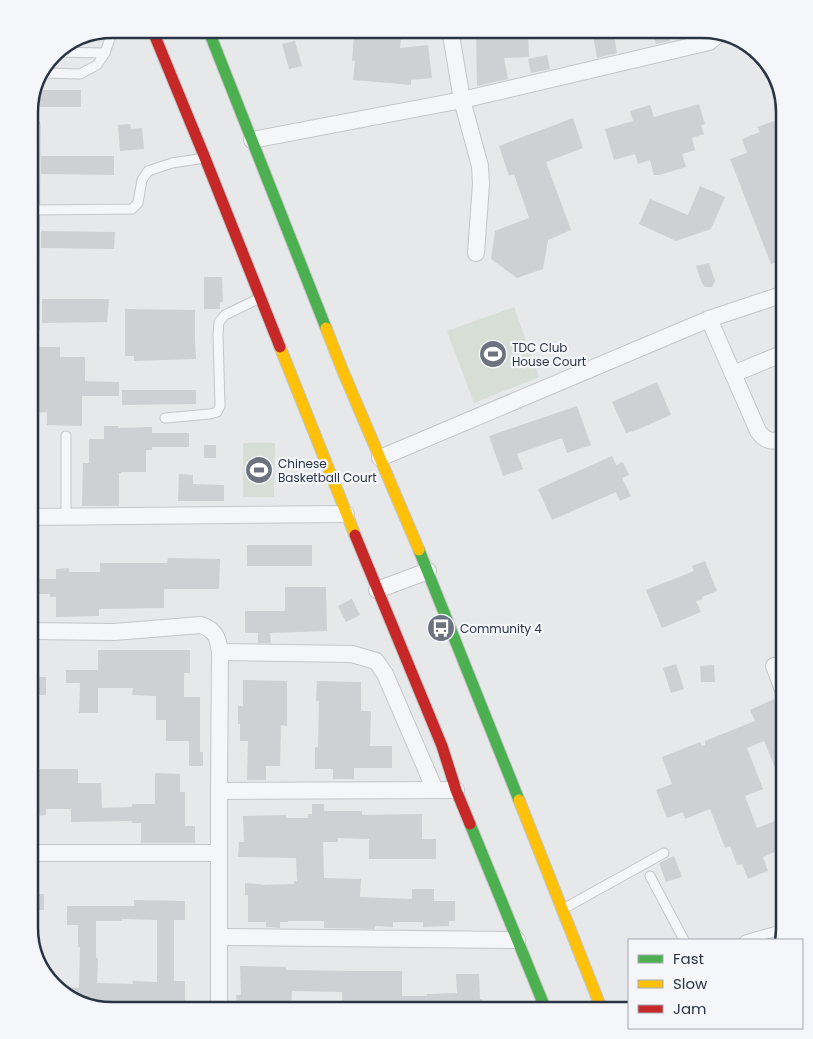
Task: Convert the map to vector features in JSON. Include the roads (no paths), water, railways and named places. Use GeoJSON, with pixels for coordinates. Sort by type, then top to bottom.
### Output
{"type":"FeatureCollection","features":[{"type":"Feature","properties":{"kind":"street"},"geometry":{"type":"LineString","coordinates":[[155,37],[346,514],[442,746],[456,790],[543,1002]]}},
{"type":"Feature","properties":{"kind":"street"},"geometry":{"type":"LineString","coordinates":[[211,37],[342,369],[428,571],[599,1002]]}},
{"type":"Feature","properties":{"kind":"street"},"geometry":{"type":"LineString","coordinates":[[451,38],[462,100],[480,166],[481,184],[476,253]]}},
{"type":"Feature","properties":{"kind":"street"},"geometry":{"type":"LineString","coordinates":[[252,140],[462,100],[709,42],[713,39]]}},
{"type":"Feature","properties":{"kind":"street"},"geometry":{"type":"LineString","coordinates":[[380,458],[709,320],[776,297]]}},
{"type":"Feature","properties":{"kind":"street"},"geometry":{"type":"LineString","coordinates":[[709,320],[758,431],[767,440],[776,440]]}},
{"type":"Feature","properties":{"kind":"street"},"geometry":{"type":"LineString","coordinates":[[733,374],[776,356]]}},
{"type":"Feature","properties":{"kind":"street"},"geometry":{"type":"LineString","coordinates":[[38,517],[346,514]]}},
{"type":"Feature","properties":{"kind":"street"},"geometry":{"type":"LineString","coordinates":[[377,590],[428,571]]}},
{"type":"Feature","properties":{"kind":"street"},"geometry":{"type":"LineString","coordinates":[[37,630],[114,632],[201,625],[209,628],[217,638],[220,652],[219,1002]]}},
{"type":"Feature","properties":{"kind":"street"},"geometry":{"type":"LineString","coordinates":[[220,652],[352,654],[376,660],[385,674],[435,790]]}},
{"type":"Feature","properties":{"kind":"street"},"geometry":{"type":"LineString","coordinates":[[774,666],[776,671]]}},
{"type":"Feature","properties":{"kind":"street"},"geometry":{"type":"LineString","coordinates":[[219,791],[456,790]]}},
{"type":"Feature","properties":{"kind":"street"},"geometry":{"type":"LineString","coordinates":[[37,853],[219,854]]}},
{"type":"Feature","properties":{"kind":"street"},"geometry":{"type":"LineString","coordinates":[[219,937],[517,940]]}},
{"type":"Feature","properties":{"kind":"lane"},"geometry":{"type":"LineString","coordinates":[[49,73],[80,74],[97,65],[105,52],[110,37]]}},
{"type":"Feature","properties":{"kind":"lane"},"geometry":{"type":"LineString","coordinates":[[68,52],[105,52]]}},
{"type":"Feature","properties":{"kind":"lane"},"geometry":{"type":"LineString","coordinates":[[38,210],[132,209],[138,203],[142,180],[148,171],[172,163],[205,158]]}},
{"type":"Feature","properties":{"kind":"lane"},"geometry":{"type":"LineString","coordinates":[[165,418],[217,412],[220,406],[219,322],[225,316],[260,298]]}},
{"type":"Feature","properties":{"kind":"lane"},"geometry":{"type":"LineString","coordinates":[[66,436],[66,517]]}},
{"type":"Feature","properties":{"kind":"lane"},"geometry":{"type":"LineString","coordinates":[[562,909],[664,853]]}},
{"type":"Feature","properties":{"kind":"lane"},"geometry":{"type":"LineString","coordinates":[[650,876],[683,939]]}},
{"type":"Feature","properties":{"kind":"lane"},"geometry":{"type":"LineString","coordinates":[[749,939],[776,931]]}},
{"type":"Feature","properties":{"kind":"place","name":"TDC Club House Court"},"geometry":{"type":"Point","coordinates":[493,354]}},
{"type":"Feature","properties":{"kind":"place","name":"Chinese Basketball Court"},"geometry":{"type":"Point","coordinates":[259,470]}},
{"type":"Feature","properties":{"kind":"place","name":"Community 4"},"geometry":{"type":"Point","coordinates":[441,628]}}]}
